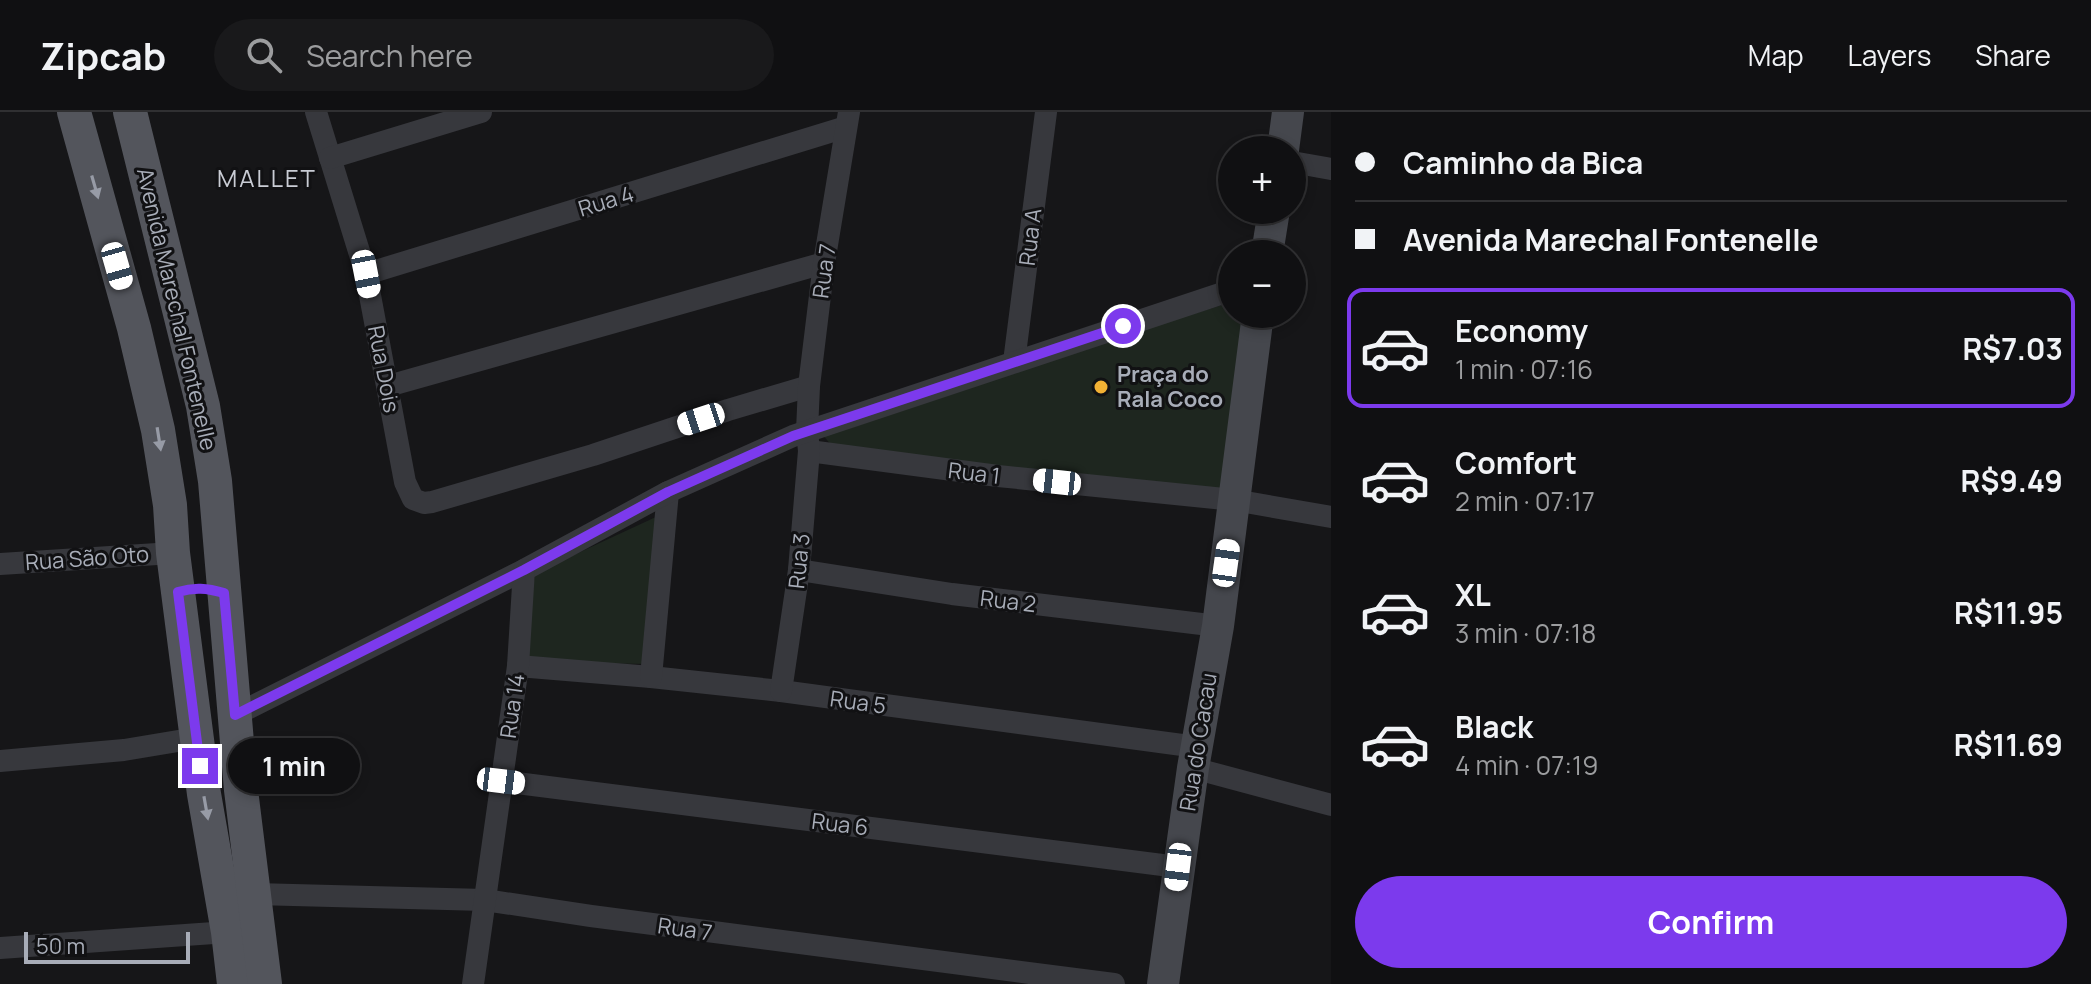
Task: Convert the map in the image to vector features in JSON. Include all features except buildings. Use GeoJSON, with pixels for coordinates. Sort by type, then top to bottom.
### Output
{"type":"FeatureCollection","features":[{"type":"Feature","properties":{"kind":"main road","name":"Avenida Marechal Fontenelle"},"geometry":{"type":"LineString","coordinates":[[74,112],[150,390],[170,505],[196,738],[234,984]]}},
{"type":"Feature","properties":{"kind":"main road","name":"Avenida Marechal Fontenelle"},"geometry":{"type":"LineString","coordinates":[[130,112],[203,406],[215,481],[241,790],[265,984]]}},
{"type":"Feature","properties":{"kind":"main road"},"geometry":{"type":"LineString","coordinates":[[173,553],[220,548]]}},
{"type":"Feature","properties":{"kind":"main road"},"geometry":{"type":"LineString","coordinates":[[178,592],[194,588],[224,593]]}},
{"type":"Feature","properties":{"kind":"street","name":"Rua Dois"},"geometry":{"type":"LineString","coordinates":[[316,112],[366,274],[405,482],[413,499],[424,503],[448,497],[593,455],[809,386]]}},
{"type":"Feature","properties":{"kind":"street"},"geometry":{"type":"LineString","coordinates":[[330,158],[481,112]]}},
{"type":"Feature","properties":{"kind":"street","name":"Rua A"},"geometry":{"type":"LineString","coordinates":[[1014,362],[1046,112]]}},
{"type":"Feature","properties":{"kind":"street"},"geometry":{"type":"LineString","coordinates":[[1285,136],[1288,112]]}},
{"type":"Feature","properties":{"kind":"street","name":"Rua 7"},"geometry":{"type":"LineString","coordinates":[[808,441],[809,386],[824,263],[847,120]]}},
{"type":"Feature","properties":{"kind":"street","name":"Rua 4"},"geometry":{"type":"LineString","coordinates":[[366,274],[847,120]]}},
{"type":"Feature","properties":{"kind":"street"},"geometry":{"type":"LineString","coordinates":[[1306,165],[1331,169]]}},
{"type":"Feature","properties":{"kind":"street"},"geometry":{"type":"LineString","coordinates":[[388,386],[824,263]]}},
{"type":"Feature","properties":{"kind":"street"},"geometry":{"type":"LineString","coordinates":[[235,715],[524,570],[668,492],[1014,362],[1218,295]]}},
{"type":"Feature","properties":{"kind":"street","name":"Rua do Cacau"},"geometry":{"type":"LineString","coordinates":[[1167,983],[1178,867],[1218,626],[1256,328]]}},
{"type":"Feature","properties":{"kind":"street","name":"Rua 1"},"geometry":{"type":"LineString","coordinates":[[808,441],[998,476],[1234,500],[1331,517]]}},
{"type":"Feature","properties":{"kind":"street","name":"Rua 3"},"geometry":{"type":"LineString","coordinates":[[781,691],[799,570],[808,441]]}},
{"type":"Feature","properties":{"kind":"street"},"geometry":{"type":"LineString","coordinates":[[651,677],[668,492]]}},
{"type":"Feature","properties":{"kind":"street","name":"Rua São Oto"},"geometry":{"type":"LineString","coordinates":[[0,564],[173,553]]}},
{"type":"Feature","properties":{"kind":"street","name":"Rua 14"},"geometry":{"type":"LineString","coordinates":[[473,984],[518,666],[524,570]]}},
{"type":"Feature","properties":{"kind":"street","name":"Rua 2"},"geometry":{"type":"LineString","coordinates":[[799,570],[952,594],[1218,626]]}},
{"type":"Feature","properties":{"kind":"street","name":"Rua 5"},"geometry":{"type":"LineString","coordinates":[[518,666],[781,691],[1195,758],[1331,805]]}},
{"type":"Feature","properties":{"kind":"street"},"geometry":{"type":"LineString","coordinates":[[0,761],[124,750],[196,738]]}},
{"type":"Feature","properties":{"kind":"street","name":"Rua 6"},"geometry":{"type":"LineString","coordinates":[[501,781],[1178,867]]}},
{"type":"Feature","properties":{"kind":"street","name":"Rua 7"},"geometry":{"type":"LineString","coordinates":[[255,894],[485,900],[1114,984]]}},
{"type":"Feature","properties":{"kind":"street"},"geometry":{"type":"LineString","coordinates":[[0,948],[228,932]]}},
{"type":"Feature","properties":{"kind":"shaded area","name":"Praça do Rala Coco"},"geometry":{"type":"Polygon","coordinates":[[[1218,306],[1218,328],[1246,328],[1229,493],[833,447],[821,433],[1010,370],[1218,306]]]}},
{"type":"Feature","properties":{"kind":"shaded area"},"geometry":{"type":"Polygon","coordinates":[[[658,516],[650,664],[524,662],[535,573],[658,516]]]}},
{"type":"Feature","properties":{"kind":"place","name":"Praça do Rala Coco"},"geometry":{"type":"Point","coordinates":[1101,387]}},
{"type":"Feature","properties":{"kind":"district","name":"MALLET"},"geometry":{"type":"Point","coordinates":[267,177]}},
{"type":"Feature","properties":{"kind":"route"},"geometry":{"type":"LineString","coordinates":[[200,766],[178,592],[194,588],[224,593],[235,715],[524,570],[668,492],[793,436],[1123,326]]}}]}
